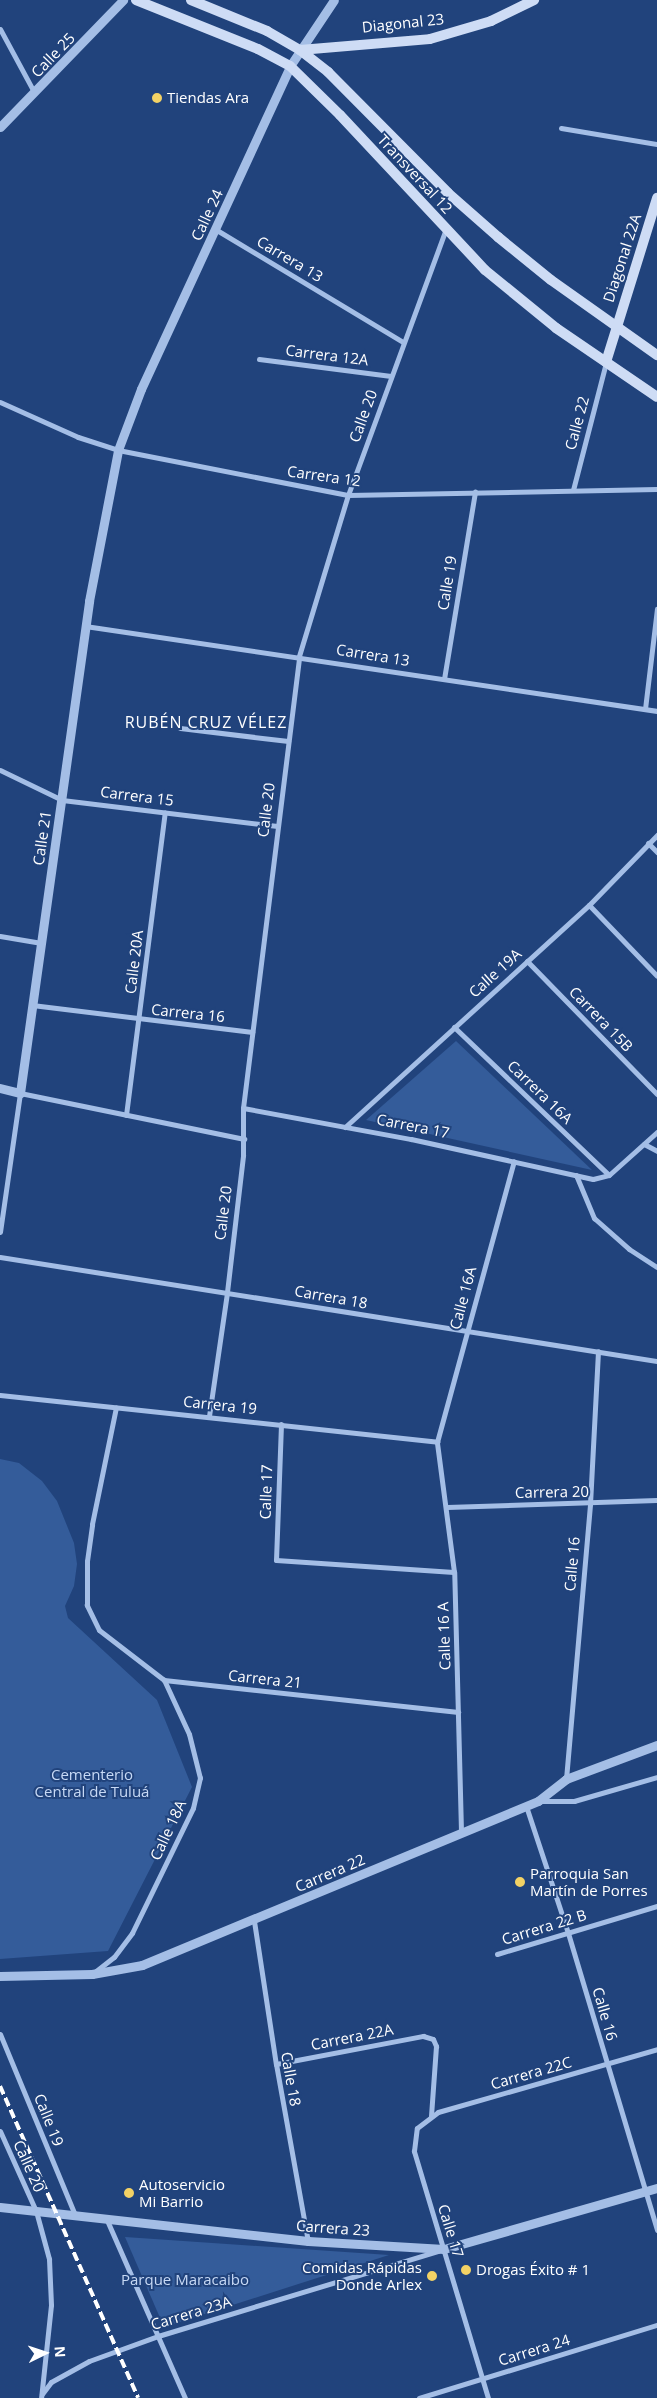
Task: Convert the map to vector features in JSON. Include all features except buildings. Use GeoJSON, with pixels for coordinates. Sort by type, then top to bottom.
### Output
{"type":"FeatureCollection","features":[{"type":"Feature","properties":{"kind":"main road","name":"Transversal 12"},"geometry":{"type":"LineString","coordinates":[[136,0],[258,49],[290,66],[340,115],[446,229],[516,298],[657,397]]}},
{"type":"Feature","properties":{"kind":"main road","name":"Transversal 12"},"geometry":{"type":"LineString","coordinates":[[191,0],[267,30],[300,50],[348,91],[448,194],[551,280],[657,356]]}},
{"type":"Feature","properties":{"kind":"main road","name":"Diagonal 23"},"geometry":{"type":"LineString","coordinates":[[300,50],[430,38],[491,22],[534,0]]}},
{"type":"Feature","properties":{"kind":"main road","name":"Diagonal 22A"},"geometry":{"type":"LineString","coordinates":[[606,362],[615,327],[657,198]]}},
{"type":"Feature","properties":{"kind":"street","name":"Calle 25"},"geometry":{"type":"LineString","coordinates":[[0,127],[35,94],[123,0]]}},
{"type":"Feature","properties":{"kind":"street","name":"Calle 24"},"geometry":{"type":"LineString","coordinates":[[118,450],[141,389],[290,66],[334,0]]}},
{"type":"Feature","properties":{"kind":"street"},"geometry":{"type":"LineString","coordinates":[[0,29],[35,94]]}},
{"type":"Feature","properties":{"kind":"street"},"geometry":{"type":"LineString","coordinates":[[561,128],[657,144]]}},
{"type":"Feature","properties":{"kind":"street","name":"Carrera 13"},"geometry":{"type":"LineString","coordinates":[[216,229],[403,342]]}},
{"type":"Feature","properties":{"kind":"street","name":"Calle 20"},"geometry":{"type":"LineString","coordinates":[[209,1416],[227,1292],[244,1139],[243,1108],[299,656],[348,495],[446,229]]}},
{"type":"Feature","properties":{"kind":"street","name":"Carrera 12A"},"geometry":{"type":"LineString","coordinates":[[259,359],[391,376]]}},
{"type":"Feature","properties":{"kind":"street","name":"Calle 22"},"geometry":{"type":"LineString","coordinates":[[573,490],[606,362]]}},
{"type":"Feature","properties":{"kind":"street","name":"Carrera 12"},"geometry":{"type":"LineString","coordinates":[[0,402],[78,437],[118,450],[348,495],[657,489]]}},
{"type":"Feature","properties":{"kind":"street","name":"Calle 21"},"geometry":{"type":"LineString","coordinates":[[0,1232],[85,626],[118,450]]}},
{"type":"Feature","properties":{"kind":"street","name":"Calle 19"},"geometry":{"type":"LineString","coordinates":[[444,679],[475,492]]}},
{"type":"Feature","properties":{"kind":"street"},"geometry":{"type":"LineString","coordinates":[[644,709],[657,609]]}},
{"type":"Feature","properties":{"kind":"street","name":"Carrera 13"},"geometry":{"type":"LineString","coordinates":[[85,626],[299,656],[657,711]]}},
{"type":"Feature","properties":{"kind":"street"},"geometry":{"type":"LineString","coordinates":[[180,728],[288,741]]}},
{"type":"Feature","properties":{"kind":"street","name":"Carrera 15"},"geometry":{"type":"LineString","coordinates":[[0,770],[62,800],[277,826]]}},
{"type":"Feature","properties":{"kind":"street","name":"Calle 20A"},"geometry":{"type":"LineString","coordinates":[[126,1115],[165,812]]}},
{"type":"Feature","properties":{"kind":"street","name":"Calle 19A"},"geometry":{"type":"LineString","coordinates":[[345,1126],[589,905],[657,835]]}},
{"type":"Feature","properties":{"kind":"street"},"geometry":{"type":"LineString","coordinates":[[648,843],[657,852]]}},
{"type":"Feature","properties":{"kind":"street"},"geometry":{"type":"LineString","coordinates":[[589,905],[657,976]]}},
{"type":"Feature","properties":{"kind":"street"},"geometry":{"type":"LineString","coordinates":[[0,936],[41,943]]}},
{"type":"Feature","properties":{"kind":"street","name":"Carrera 15B"},"geometry":{"type":"LineString","coordinates":[[527,961],[657,1094]]}},
{"type":"Feature","properties":{"kind":"street","name":"Carrera 16"},"geometry":{"type":"LineString","coordinates":[[32,1005],[139,1020],[252,1032]]}},
{"type":"Feature","properties":{"kind":"street","name":"Carrera 16A"},"geometry":{"type":"LineString","coordinates":[[454,1027],[609,1175]]}},
{"type":"Feature","properties":{"kind":"street"},"geometry":{"type":"LineString","coordinates":[[0,1088],[244,1139]]}},
{"type":"Feature","properties":{"kind":"street","name":"Carrera 17"},"geometry":{"type":"LineString","coordinates":[[243,1108],[345,1126],[576,1175],[602,1178],[609,1175]]}},
{"type":"Feature","properties":{"kind":"street"},"geometry":{"type":"LineString","coordinates":[[609,1175],[657,1132]]}},
{"type":"Feature","properties":{"kind":"street"},"geometry":{"type":"LineString","coordinates":[[644,1144],[657,1151]]}},
{"type":"Feature","properties":{"kind":"street","name":"Calle 16A"},"geometry":{"type":"LineString","coordinates":[[437,1442],[514,1161]]}},
{"type":"Feature","properties":{"kind":"street"},"geometry":{"type":"LineString","coordinates":[[576,1175],[594,1218],[629,1250],[657,1267]]}},
{"type":"Feature","properties":{"kind":"street","name":"Carrera 18"},"geometry":{"type":"LineString","coordinates":[[0,1257],[657,1361]]}},
{"type":"Feature","properties":{"kind":"street","name":"Calle 16"},"geometry":{"type":"LineString","coordinates":[[566,1778],[590,1504],[598,1351]]}},
{"type":"Feature","properties":{"kind":"street","name":"Carrera 19"},"geometry":{"type":"LineString","coordinates":[[0,1395],[437,1442]]}},
{"type":"Feature","properties":{"kind":"street","name":"Carrera 21"},"geometry":{"type":"LineString","coordinates":[[116,1407],[87,1561],[87,1596],[92,1619],[110,1641],[164,1680],[458,1712]]}},
{"type":"Feature","properties":{"kind":"street","name":"Calle 17"},"geometry":{"type":"LineString","coordinates":[[282,1424],[276,1560],[454,1572]]}},
{"type":"Feature","properties":{"kind":"street","name":"Calle 16 A"},"geometry":{"type":"LineString","coordinates":[[437,1442],[454,1572],[461,1831]]}},
{"type":"Feature","properties":{"kind":"street","name":"Carrera 20"},"geometry":{"type":"LineString","coordinates":[[447,1507],[590,1504],[657,1500]]}},
{"type":"Feature","properties":{"kind":"street","name":"Calle 18A"},"geometry":{"type":"LineString","coordinates":[[92,1974],[114,1957],[132,1933],[198,1793],[198,1761],[164,1680]]}},
{"type":"Feature","properties":{"kind":"street","name":"Carrera 22"},"geometry":{"type":"LineString","coordinates":[[0,1976],[92,1974],[142,1965],[254,1920],[461,1831],[538,1801],[566,1778],[657,1745]]}},
{"type":"Feature","properties":{"kind":"street"},"geometry":{"type":"LineString","coordinates":[[538,1801],[574,1801],[657,1777]]}},
{"type":"Feature","properties":{"kind":"street","name":"Calle 16"},"geometry":{"type":"LineString","coordinates":[[526,1806],[568,1933],[657,2230]]}},
{"type":"Feature","properties":{"kind":"street","name":"Carrera 22 B"},"geometry":{"type":"LineString","coordinates":[[496,1954],[657,1906]]}},
{"type":"Feature","properties":{"kind":"street","name":"Calle 18"},"geometry":{"type":"LineString","coordinates":[[254,1920],[276,2064],[308,2241]]}},
{"type":"Feature","properties":{"kind":"street","name":"Calle 19"},"geometry":{"type":"LineString","coordinates":[[0,2034],[75,2215]]}},
{"type":"Feature","properties":{"kind":"street","name":"Carrera 22A"},"geometry":{"type":"LineString","coordinates":[[276,2064],[424,2036],[433,2038],[436,2046],[431,2116]]}},
{"type":"Feature","properties":{"kind":"street","name":"Carrera 22C"},"geometry":{"type":"LineString","coordinates":[[417,2128],[431,2116],[657,2049]]}},
{"type":"Feature","properties":{"kind":"street","name":"Calle 17"},"geometry":{"type":"LineString","coordinates":[[417,2128],[414,2151],[488,2398]]}},
{"type":"Feature","properties":{"kind":"street","name":"Calle 20"},"geometry":{"type":"LineString","coordinates":[[0,2131],[36,2211]]}},
{"type":"Feature","properties":{"kind":"street","name":"Carrera 23"},"geometry":{"type":"LineString","coordinates":[[0,2207],[308,2241],[444,2249],[657,2188]]}},
{"type":"Feature","properties":{"kind":"street"},"geometry":{"type":"LineString","coordinates":[[36,2211],[46,2240],[52,2278],[42,2396]]}},
{"type":"Feature","properties":{"kind":"street"},"geometry":{"type":"LineString","coordinates":[[106,2218],[185,2398]]}},
{"type":"Feature","properties":{"kind":"street","name":"Carrera 23A"},"geometry":{"type":"LineString","coordinates":[[42,2396],[51,2382],[81,2366],[158,2336],[444,2249]]}},
{"type":"Feature","properties":{"kind":"street","name":"Carrera 24"},"geometry":{"type":"LineString","coordinates":[[419,2398],[657,2325]]}},
{"type":"Feature","properties":{"kind":"green space"},"geometry":{"type":"Polygon","coordinates":[[[456,1041],[592,1170],[366,1120],[456,1041]]]}},
{"type":"Feature","properties":{"kind":"green space","name":"Cementerio Central de Tuluá"},"geometry":{"type":"Polygon","coordinates":[[[0,1459],[19,1463],[42,1481],[57,1501],[74,1543],[77,1564],[74,1586],[65,1606],[68,1618],[157,1700],[192,1787],[108,1951],[0,1959],[0,1459]]]}},
{"type":"Feature","properties":{"kind":"green space","name":"Parque Maracaibo"},"geometry":{"type":"Polygon","coordinates":[[[125,2237],[389,2255],[164,2327],[125,2237]]]}},
{"type":"Feature","properties":{"kind":"railway"},"geometry":{"type":"LineString","coordinates":[[0,2086],[138,2398]]}},
{"type":"Feature","properties":{"kind":"place","name":"Tiendas Ara"},"geometry":{"type":"Point","coordinates":[157,98]}},
{"type":"Feature","properties":{"kind":"place","name":"Parroquia San Martín de Porres"},"geometry":{"type":"Point","coordinates":[520,1882]}},
{"type":"Feature","properties":{"kind":"place","name":"Autoservicio Mi Barrio"},"geometry":{"type":"Point","coordinates":[129,2193]}},
{"type":"Feature","properties":{"kind":"place","name":"Drogas Éxito # 1"},"geometry":{"type":"Point","coordinates":[466,2270]}},
{"type":"Feature","properties":{"kind":"place","name":"Comidas Rápidas Donde Arlex"},"geometry":{"type":"Point","coordinates":[432,2276]}},
{"type":"Feature","properties":{"kind":"district","name":"RUBÉN CRUZ VÉLEZ"},"geometry":{"type":"Point","coordinates":[206,722]}}]}
